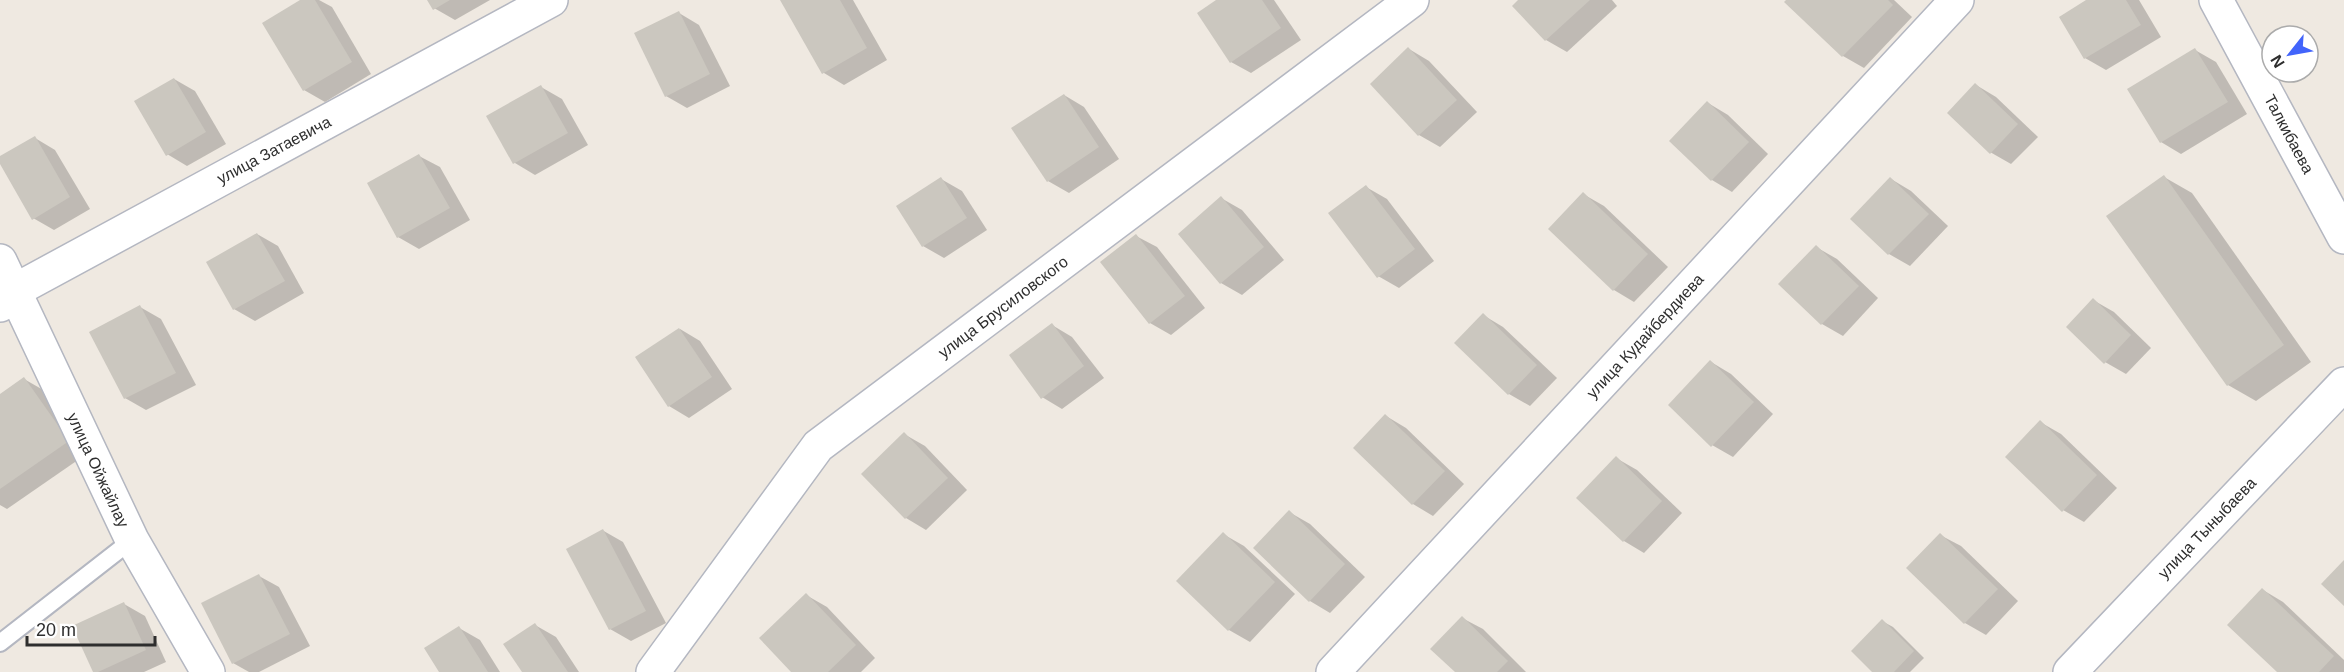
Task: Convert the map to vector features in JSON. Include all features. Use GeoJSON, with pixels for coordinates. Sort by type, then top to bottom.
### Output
{"type":"FeatureCollection","features":[{"type":"Feature","properties":{"kind":"street","name":"улица Затаевича"},"geometry":{"type":"LineString","coordinates":[[7,298],[551,0]]}},
{"type":"Feature","properties":{"kind":"street","name":"улица Брусиловского"},"geometry":{"type":"LineString","coordinates":[[653,672],[818,446],[1412,0]]}},
{"type":"Feature","properties":{"kind":"street","name":"улица Кудайбердиева"},"geometry":{"type":"LineString","coordinates":[[1333,672],[1957,0]]}},
{"type":"Feature","properties":{"kind":"street","name":"Талкибаева"},"geometry":{"type":"LineString","coordinates":[[2216,0],[2344,237]]}},
{"type":"Feature","properties":{"kind":"street","name":"улица Ойжайлау"},"geometry":{"type":"LineString","coordinates":[[0,261],[7,298],[132,540],[208,672]]}},
{"type":"Feature","properties":{"kind":"street","name":"улица Тыныбаева"},"geometry":{"type":"LineString","coordinates":[[2070,672],[2344,384]]}},
{"type":"Feature","properties":{"kind":"lane"},"geometry":{"type":"LineString","coordinates":[[0,643],[132,540]]}},
{"type":"Feature","properties":{"kind":"building"},"geometry":{"type":"Polygon","coordinates":[[[300,0],[315,0],[352,62],[303,91],[262,23],[300,0]]]}},
{"type":"Feature","properties":{"kind":"building"},"geometry":{"type":"Polygon","coordinates":[[[427,0],[450,0],[433,10],[427,0]]]}},
{"type":"Feature","properties":{"kind":"building"},"geometry":{"type":"Polygon","coordinates":[[[780,0],[840,0],[867,48],[822,74],[780,0]]]}},
{"type":"Feature","properties":{"kind":"building"},"geometry":{"type":"Polygon","coordinates":[[[1216,0],[1262,0],[1281,28],[1230,63],[1197,13],[1216,0]]]}},
{"type":"Feature","properties":{"kind":"building"},"geometry":{"type":"Polygon","coordinates":[[[1518,0],[1590,0],[1545,41],[1512,6],[1518,0]]]}},
{"type":"Feature","properties":{"kind":"building"},"geometry":{"type":"Polygon","coordinates":[[[1786,0],[1888,0],[1893,5],[1842,57],[1784,2],[1786,0]]]}},
{"type":"Feature","properties":{"kind":"building"},"geometry":{"type":"Polygon","coordinates":[[[2086,0],[2126,0],[2141,25],[2084,59],[2059,17],[2086,0]]]}},
{"type":"Feature","properties":{"kind":"building"},"geometry":{"type":"Polygon","coordinates":[[[679,11],[710,74],[665,97],[634,33],[679,11]]]}},
{"type":"Feature","properties":{"kind":"building"},"geometry":{"type":"Polygon","coordinates":[[[1408,47],[1457,100],[1418,136],[1370,84],[1408,47]]]}},
{"type":"Feature","properties":{"kind":"building"},"geometry":{"type":"Polygon","coordinates":[[[2195,48],[2228,102],[2160,143],[2127,89],[2195,48]]]}},
{"type":"Feature","properties":{"kind":"building"},"geometry":{"type":"Polygon","coordinates":[[[174,78],[206,132],[166,156],[134,101],[174,78]]]}},
{"type":"Feature","properties":{"kind":"building"},"geometry":{"type":"Polygon","coordinates":[[[1975,83],[2018,124],[1990,154],[1947,113],[1975,83]]]}},
{"type":"Feature","properties":{"kind":"building"},"geometry":{"type":"Polygon","coordinates":[[[541,85],[568,133],[513,164],[486,116],[541,85]]]}},
{"type":"Feature","properties":{"kind":"building"},"geometry":{"type":"Polygon","coordinates":[[[1064,94],[1099,147],[1047,182],[1011,128],[1064,94]]]}},
{"type":"Feature","properties":{"kind":"building"},"geometry":{"type":"Polygon","coordinates":[[[1707,101],[1749,142],[1711,181],[1669,141],[1707,101]]]}},
{"type":"Feature","properties":{"kind":"building"},"geometry":{"type":"Polygon","coordinates":[[[35,136],[70,197],[32,220],[0,164],[0,156],[35,136]]]}},
{"type":"Feature","properties":{"kind":"building"},"geometry":{"type":"Polygon","coordinates":[[[419,154],[450,208],[397,238],[367,183],[419,154]]]}},
{"type":"Feature","properties":{"kind":"building"},"geometry":{"type":"Polygon","coordinates":[[[2164,175],[2284,345],[2227,386],[2106,216],[2164,175]]]}},
{"type":"Feature","properties":{"kind":"building"},"geometry":{"type":"Polygon","coordinates":[[[941,177],[967,218],[922,247],[896,206],[941,177]]]}},
{"type":"Feature","properties":{"kind":"building"},"geometry":{"type":"Polygon","coordinates":[[[1890,177],[1929,214],[1888,255],[1850,219],[1890,177]]]}},
{"type":"Feature","properties":{"kind":"building"},"geometry":{"type":"Polygon","coordinates":[[[1366,185],[1415,249],[1377,278],[1328,213],[1366,185]]]}},
{"type":"Feature","properties":{"kind":"building"},"geometry":{"type":"Polygon","coordinates":[[[1583,192],[1648,254],[1613,291],[1548,229],[1583,192]]]}},
{"type":"Feature","properties":{"kind":"building"},"geometry":{"type":"Polygon","coordinates":[[[1221,196],[1264,247],[1220,284],[1178,234],[1221,196]]]}},
{"type":"Feature","properties":{"kind":"building"},"geometry":{"type":"Polygon","coordinates":[[[257,233],[285,281],[233,310],[206,262],[257,233]]]}},
{"type":"Feature","properties":{"kind":"building"},"geometry":{"type":"Polygon","coordinates":[[[1136,234],[1185,296],[1149,324],[1100,262],[1136,234]]]}},
{"type":"Feature","properties":{"kind":"building"},"geometry":{"type":"Polygon","coordinates":[[[1816,245],[1859,286],[1821,325],[1778,284],[1816,245]]]}},
{"type":"Feature","properties":{"kind":"building"},"geometry":{"type":"Polygon","coordinates":[[[2093,298],[2131,335],[2104,364],[2066,327],[2093,298]]]}},
{"type":"Feature","properties":{"kind":"building"},"geometry":{"type":"Polygon","coordinates":[[[140,305],[176,373],[124,399],[89,332],[140,305]]]}},
{"type":"Feature","properties":{"kind":"building"},"geometry":{"type":"Polygon","coordinates":[[[1483,313],[1537,365],[1508,395],[1454,343],[1483,313]]]}},
{"type":"Feature","properties":{"kind":"building"},"geometry":{"type":"Polygon","coordinates":[[[1052,323],[1084,366],[1041,399],[1009,355],[1052,323]]]}},
{"type":"Feature","properties":{"kind":"building"},"geometry":{"type":"Polygon","coordinates":[[[679,328],[712,377],[668,407],[635,357],[679,328]]]}},
{"type":"Feature","properties":{"kind":"building"},"geometry":{"type":"Polygon","coordinates":[[[1710,360],[1754,402],[1711,447],[1668,405],[1710,360]]]}},
{"type":"Feature","properties":{"kind":"building"},"geometry":{"type":"Polygon","coordinates":[[[24,377],[69,441],[0,489],[0,394],[24,377]]]}},
{"type":"Feature","properties":{"kind":"building"},"geometry":{"type":"Polygon","coordinates":[[[1385,414],[1445,471],[1412,505],[1353,448],[1385,414]]]}},
{"type":"Feature","properties":{"kind":"building"},"geometry":{"type":"Polygon","coordinates":[[[2040,420],[2097,475],[2062,512],[2005,457],[2040,420]]]}},
{"type":"Feature","properties":{"kind":"building"},"geometry":{"type":"Polygon","coordinates":[[[904,432],[948,478],[905,519],[861,474],[904,432]]]}},
{"type":"Feature","properties":{"kind":"building"},"geometry":{"type":"Polygon","coordinates":[[[1616,456],[1662,501],[1623,542],[1576,498],[1616,456]]]}},
{"type":"Feature","properties":{"kind":"building"},"geometry":{"type":"Polygon","coordinates":[[[1289,510],[1345,564],[1309,602],[1253,548],[1289,510]]]}},
{"type":"Feature","properties":{"kind":"building"},"geometry":{"type":"Polygon","coordinates":[[[603,529],[646,611],[609,630],[566,549],[603,529]]]}},
{"type":"Feature","properties":{"kind":"building"},"geometry":{"type":"Polygon","coordinates":[[[1223,532],[1275,582],[1228,631],[1176,581],[1223,532]]]}},
{"type":"Feature","properties":{"kind":"building"},"geometry":{"type":"Polygon","coordinates":[[[1940,533],[1998,589],[1964,624],[1906,568],[1940,533]]]}},
{"type":"Feature","properties":{"kind":"building"},"geometry":{"type":"Polygon","coordinates":[[[2344,560],[2344,606],[2321,584],[2344,560]]]}},
{"type":"Feature","properties":{"kind":"building"},"geometry":{"type":"Polygon","coordinates":[[[259,574],[290,634],[232,664],[201,603],[259,574]]]}},
{"type":"Feature","properties":{"kind":"building"},"geometry":{"type":"Polygon","coordinates":[[[2262,588],[2334,656],[2319,672],[2277,672],[2227,625],[2262,588]]]}},
{"type":"Feature","properties":{"kind":"building"},"geometry":{"type":"Polygon","coordinates":[[[806,593],[856,645],[828,672],[791,672],[759,638],[806,593]]]}},
{"type":"Feature","properties":{"kind":"building"},"geometry":{"type":"Polygon","coordinates":[[[124,602],[146,650],[98,672],[93,672],[72,626],[124,602]]]}},
{"type":"Feature","properties":{"kind":"building"},"geometry":{"type":"Polygon","coordinates":[[[1462,616],[1508,661],[1497,672],[1455,672],[1430,649],[1462,616]]]}},
{"type":"Feature","properties":{"kind":"building"},"geometry":{"type":"Polygon","coordinates":[[[1882,619],[1914,651],[1894,672],[1872,672],[1851,651],[1882,619]]]}},
{"type":"Feature","properties":{"kind":"building"},"geometry":{"type":"Polygon","coordinates":[[[535,623],[568,672],[522,672],[503,644],[535,623]]]}},
{"type":"Feature","properties":{"kind":"building"},"geometry":{"type":"Polygon","coordinates":[[[459,626],[488,672],[439,672],[424,648],[459,626]]]}}]}
